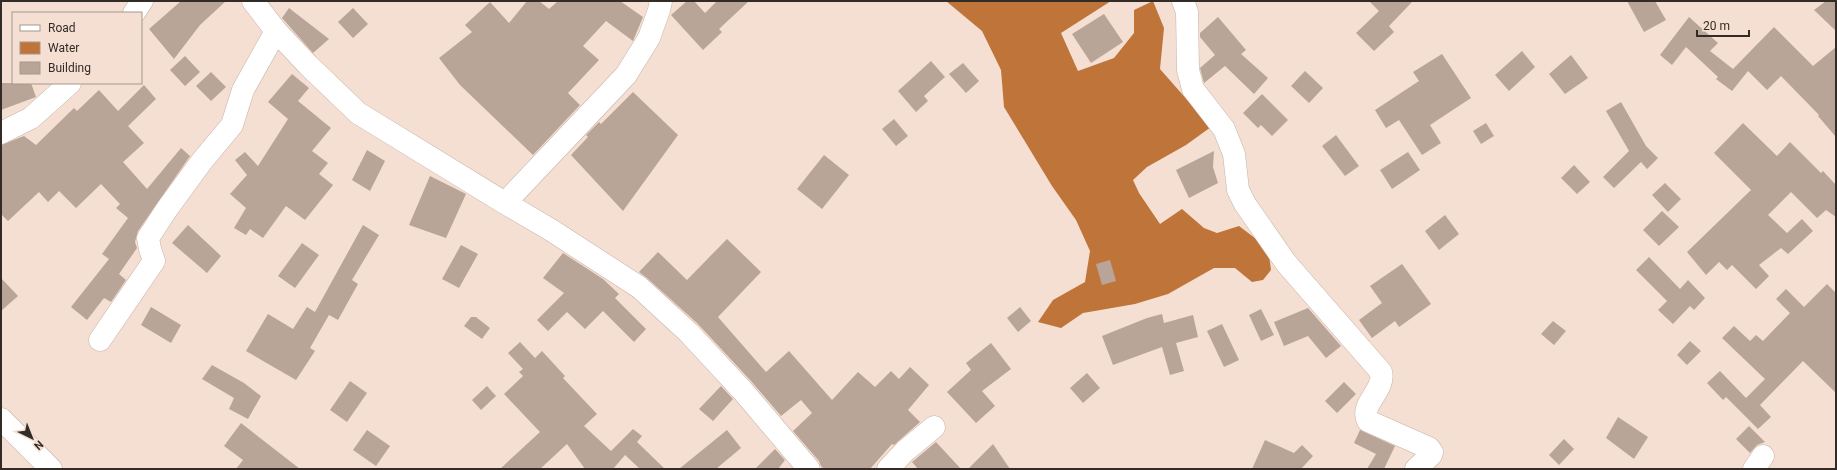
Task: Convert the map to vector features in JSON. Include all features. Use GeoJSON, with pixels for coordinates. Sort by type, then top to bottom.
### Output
{"type":"FeatureCollection","features":[{"type":"Feature","properties":{"kind":"street"},"geometry":{"type":"LineString","coordinates":[[135,12],[142,1]]}},
{"type":"Feature","properties":{"kind":"street"},"geometry":{"type":"LineString","coordinates":[[253,1],[276,31],[308,65],[358,113],[551,230],[639,287],[694,338],[742,390],[809,469]]}},
{"type":"Feature","properties":{"kind":"street"},"geometry":{"type":"LineString","coordinates":[[505,203],[626,75],[649,38],[661,1]]}},
{"type":"Feature","properties":{"kind":"street"},"geometry":{"type":"LineString","coordinates":[[1183,1],[1187,12],[1188,70],[1193,89],[1224,129],[1234,154],[1238,190],[1245,204],[1286,264],[1381,372],[1383,379],[1381,385],[1366,410],[1365,416],[1368,421],[1429,448],[1432,452],[1431,455],[1416,469]]}},
{"type":"Feature","properties":{"kind":"street"},"geometry":{"type":"LineString","coordinates":[[100,340],[154,261],[148,238],[171,203],[232,125],[243,90],[276,31]]}},
{"type":"Feature","properties":{"kind":"street"},"geometry":{"type":"LineString","coordinates":[[1,133],[31,118],[69,84]]}},
{"type":"Feature","properties":{"kind":"street"},"geometry":{"type":"LineString","coordinates":[[1,419],[51,469]]}},
{"type":"Feature","properties":{"kind":"street"},"geometry":{"type":"LineString","coordinates":[[888,469],[934,427]]}},
{"type":"Feature","properties":{"kind":"water"},"geometry":{"type":"Polygon","coordinates":[[[946,1],[1111,1],[1061,33],[1078,71],[1114,58],[1134,33],[1134,10],[1153,1],[1164,28],[1160,69],[1211,127],[1186,145],[1147,167],[1133,180],[1139,193],[1160,224],[1182,209],[1204,228],[1217,233],[1239,226],[1268,248],[1271,270],[1263,280],[1252,282],[1235,268],[1214,268],[1168,294],[1135,304],[1083,313],[1061,328],[1038,322],[1053,300],[1085,282],[1090,251],[1076,220],[1052,186],[1004,107],[1001,70],[982,31],[946,1]]]}},
{"type":"Feature","properties":{"kind":"building"},"geometry":{"type":"Polygon","coordinates":[[[181,1],[226,1],[200,25],[174,59],[149,29],[181,1]]]}},
{"type":"Feature","properties":{"kind":"building"},"geometry":{"type":"Polygon","coordinates":[[[527,1],[539,1],[549,9],[558,1],[620,1],[643,17],[633,41],[606,21],[583,46],[599,60],[568,93],[580,105],[533,155],[460,85],[439,58],[472,32],[465,25],[490,2],[509,23],[527,1]]]}},
{"type":"Feature","properties":{"kind":"building"},"geometry":{"type":"Polygon","coordinates":[[[687,1],[694,1],[705,13],[717,1],[749,1],[719,29],[722,32],[703,50],[671,15],[687,1]]]}},
{"type":"Feature","properties":{"kind":"building"},"geometry":{"type":"Polygon","coordinates":[[[1369,1],[1413,1],[1389,26],[1394,32],[1374,51],[1356,33],[1379,11],[1369,1]]]}},
{"type":"Feature","properties":{"kind":"building"},"geometry":{"type":"Polygon","coordinates":[[[1627,1],[1655,1],[1666,20],[1644,32],[1627,1]]]}},
{"type":"Feature","properties":{"kind":"building"},"geometry":{"type":"Polygon","coordinates":[[[1826,1],[1836,1],[1836,31],[1814,10],[1826,1]]]}},
{"type":"Feature","properties":{"kind":"building"},"geometry":{"type":"Polygon","coordinates":[[[289,8],[329,39],[313,53],[282,18],[289,8]]]}},
{"type":"Feature","properties":{"kind":"building"},"geometry":{"type":"Polygon","coordinates":[[[353,8],[368,24],[353,38],[338,22],[353,8]]]}},
{"type":"Feature","properties":{"kind":"building"},"geometry":{"type":"Polygon","coordinates":[[[1104,14],[1123,42],[1091,63],[1072,34],[1104,14]]]}},
{"type":"Feature","properties":{"kind":"building"},"geometry":{"type":"Polygon","coordinates":[[[1218,17],[1246,50],[1241,54],[1268,78],[1254,94],[1225,66],[1204,83],[1200,68],[1215,55],[1200,37],[1200,33],[1218,17]]]}},
{"type":"Feature","properties":{"kind":"building"},"geometry":{"type":"Polygon","coordinates":[[[1689,17],[1718,43],[1710,51],[1733,69],[1774,27],[1813,66],[1836,47],[1836,137],[1818,116],[1819,115],[1781,76],[1767,90],[1748,71],[1732,91],[1716,79],[1718,77],[1686,47],[1672,65],[1660,55],[1689,17]]]}},
{"type":"Feature","properties":{"kind":"building"},"geometry":{"type":"Polygon","coordinates":[[[1522,51],[1535,67],[1509,91],[1495,75],[1522,51]]]}},
{"type":"Feature","properties":{"kind":"building"},"geometry":{"type":"Polygon","coordinates":[[[1442,54],[1471,98],[1430,125],[1441,143],[1422,155],[1399,120],[1386,128],[1375,110],[1419,81],[1413,72],[1442,54]]]}},
{"type":"Feature","properties":{"kind":"building"},"geometry":{"type":"Polygon","coordinates":[[[1571,55],[1588,78],[1565,94],[1549,74],[1571,55]]]}},
{"type":"Feature","properties":{"kind":"building"},"geometry":{"type":"Polygon","coordinates":[[[185,56],[200,72],[185,86],[170,70],[185,56]]]}},
{"type":"Feature","properties":{"kind":"building"},"geometry":{"type":"Polygon","coordinates":[[[931,61],[945,77],[924,96],[928,101],[916,112],[898,91],[931,61]]]}},
{"type":"Feature","properties":{"kind":"building"},"geometry":{"type":"Polygon","coordinates":[[[963,63],[979,81],[966,93],[949,74],[963,63]]]}},
{"type":"Feature","properties":{"kind":"building"},"geometry":{"type":"Polygon","coordinates":[[[1305,71],[1323,88],[1309,103],[1291,86],[1305,71]]]}},
{"type":"Feature","properties":{"kind":"building"},"geometry":{"type":"Polygon","coordinates":[[[211,72],[226,87],[211,101],[196,86],[211,72]]]}},
{"type":"Feature","properties":{"kind":"building"},"geometry":{"type":"Polygon","coordinates":[[[292,74],[309,88],[298,101],[331,128],[312,151],[328,163],[319,174],[333,185],[305,220],[286,206],[263,238],[250,229],[246,235],[234,228],[246,208],[230,194],[247,175],[235,160],[245,152],[258,166],[288,119],[268,102],[292,74]]]}},
{"type":"Feature","properties":{"kind":"building"},"geometry":{"type":"Polygon","coordinates":[[[1,83],[31,84],[36,97],[1,110],[1,83]]]}},
{"type":"Feature","properties":{"kind":"building"},"geometry":{"type":"Polygon","coordinates":[[[144,85],[156,99],[128,126],[144,143],[123,162],[147,189],[181,148],[190,156],[138,231],[135,242],[137,248],[119,274],[126,280],[111,302],[104,298],[87,320],[71,307],[109,259],[102,254],[128,218],[116,208],[120,204],[101,184],[76,208],[59,191],[48,202],[39,192],[8,221],[1,214],[1,145],[24,136],[36,145],[74,108],[77,111],[99,90],[118,111],[144,85]]]}},
{"type":"Feature","properties":{"kind":"building"},"geometry":{"type":"Polygon","coordinates":[[[633,92],[678,135],[623,211],[571,155],[588,137],[586,135],[599,122],[601,124],[633,92]]]}},
{"type":"Feature","properties":{"kind":"building"},"geometry":{"type":"Polygon","coordinates":[[[1262,94],[1288,120],[1272,136],[1261,125],[1258,128],[1243,113],[1262,94]]]}},
{"type":"Feature","properties":{"kind":"building"},"geometry":{"type":"Polygon","coordinates":[[[1621,102],[1646,146],[1658,158],[1647,169],[1641,162],[1614,188],[1603,177],[1629,151],[1606,111],[1621,102]]]}},
{"type":"Feature","properties":{"kind":"building"},"geometry":{"type":"Polygon","coordinates":[[[894,119],[908,136],[896,146],[882,129],[894,119]]]}},
{"type":"Feature","properties":{"kind":"building"},"geometry":{"type":"Polygon","coordinates":[[[1486,123],[1494,136],[1481,144],[1473,131],[1486,123]]]}},
{"type":"Feature","properties":{"kind":"building"},"geometry":{"type":"Polygon","coordinates":[[[1743,123],[1777,156],[1790,142],[1821,173],[1823,171],[1836,185],[1836,217],[1826,210],[1817,218],[1791,192],[1768,215],[1787,233],[1802,219],[1813,231],[1788,254],[1781,248],[1759,265],[1769,276],[1756,289],[1732,265],[1727,270],[1719,262],[1706,275],[1687,252],[1751,190],[1714,153],[1743,123]]]}},
{"type":"Feature","properties":{"kind":"building"},"geometry":{"type":"Polygon","coordinates":[[[1336,135],[1359,166],[1345,176],[1322,146],[1336,135]]]}},
{"type":"Feature","properties":{"kind":"building"},"geometry":{"type":"Polygon","coordinates":[[[367,150],[385,161],[370,191],[352,180],[367,150]]]}},
{"type":"Feature","properties":{"kind":"building"},"geometry":{"type":"Polygon","coordinates":[[[1214,151],[1213,167],[1218,183],[1189,198],[1176,170],[1214,151]]]}},
{"type":"Feature","properties":{"kind":"building"},"geometry":{"type":"Polygon","coordinates":[[[1408,152],[1420,170],[1392,189],[1380,170],[1408,152]]]}},
{"type":"Feature","properties":{"kind":"building"},"geometry":{"type":"Polygon","coordinates":[[[824,155],[849,175],[822,209],[797,189],[824,155]]]}},
{"type":"Feature","properties":{"kind":"building"},"geometry":{"type":"Polygon","coordinates":[[[1574,165],[1590,182],[1577,194],[1561,178],[1574,165]]]}},
{"type":"Feature","properties":{"kind":"building"},"geometry":{"type":"Polygon","coordinates":[[[430,176],[466,194],[446,238],[409,225],[430,176]]]}},
{"type":"Feature","properties":{"kind":"building"},"geometry":{"type":"Polygon","coordinates":[[[1665,183],[1681,199],[1668,212],[1652,195],[1665,183]]]}},
{"type":"Feature","properties":{"kind":"building"},"geometry":{"type":"Polygon","coordinates":[[[1662,211],[1679,227],[1659,246],[1643,230],[1662,211]]]}},
{"type":"Feature","properties":{"kind":"building"},"geometry":{"type":"Polygon","coordinates":[[[1445,215],[1459,234],[1439,250],[1425,231],[1445,215]]]}},
{"type":"Feature","properties":{"kind":"building"},"geometry":{"type":"Polygon","coordinates":[[[188,225],[221,256],[207,273],[172,243],[188,225]]]}},
{"type":"Feature","properties":{"kind":"building"},"geometry":{"type":"Polygon","coordinates":[[[363,225],[379,235],[352,280],[358,284],[338,320],[329,315],[310,348],[315,351],[296,380],[246,351],[268,314],[293,329],[307,307],[315,312],[363,225]]]}},
{"type":"Feature","properties":{"kind":"building"},"geometry":{"type":"Polygon","coordinates":[[[727,239],[761,272],[718,317],[766,372],[789,351],[832,400],[858,372],[875,387],[891,371],[899,379],[910,367],[929,385],[908,410],[920,422],[894,445],[892,444],[870,469],[824,469],[793,431],[812,413],[801,400],[781,416],[697,323],[639,272],[658,252],[687,280],[727,239]]]}},
{"type":"Feature","properties":{"kind":"building"},"geometry":{"type":"Polygon","coordinates":[[[302,243],[319,255],[295,288],[278,276],[302,243]]]}},
{"type":"Feature","properties":{"kind":"building"},"geometry":{"type":"Polygon","coordinates":[[[461,245],[478,254],[459,288],[442,279],[461,245]]]}},
{"type":"Feature","properties":{"kind":"building"},"geometry":{"type":"Polygon","coordinates":[[[563,253],[603,279],[619,294],[615,298],[646,329],[634,342],[603,311],[585,329],[567,312],[548,331],[537,320],[564,293],[543,278],[563,253]]]}},
{"type":"Feature","properties":{"kind":"building"},"geometry":{"type":"Polygon","coordinates":[[[1649,257],[1680,289],[1688,280],[1705,298],[1694,310],[1690,306],[1673,324],[1658,310],[1667,301],[1636,270],[1649,257]]]}},
{"type":"Feature","properties":{"kind":"building"},"geometry":{"type":"Polygon","coordinates":[[[1110,260],[1116,281],[1102,285],[1096,264],[1110,260]]]}},
{"type":"Feature","properties":{"kind":"building"},"geometry":{"type":"Polygon","coordinates":[[[1402,264],[1431,304],[1399,327],[1395,321],[1372,338],[1359,320],[1382,303],[1370,286],[1402,264]]]}},
{"type":"Feature","properties":{"kind":"building"},"geometry":{"type":"Polygon","coordinates":[[[1,278],[18,296],[1,311],[1,278]]]}},
{"type":"Feature","properties":{"kind":"building"},"geometry":{"type":"Polygon","coordinates":[[[1827,284],[1836,293],[1836,393],[1803,361],[1760,405],[1771,417],[1758,429],[1726,397],[1723,400],[1707,383],[1720,371],[1746,398],[1765,379],[1722,338],[1734,326],[1750,341],[1756,335],[1763,341],[1790,313],[1776,299],[1786,289],[1804,307],[1827,284]]]}},
{"type":"Feature","properties":{"kind":"building"},"geometry":{"type":"Polygon","coordinates":[[[151,307],[181,325],[171,343],[141,325],[151,307]]]}},
{"type":"Feature","properties":{"kind":"building"},"geometry":{"type":"Polygon","coordinates":[[[1020,307],[1031,321],[1018,332],[1007,318],[1020,307]]]}},
{"type":"Feature","properties":{"kind":"building"},"geometry":{"type":"Polygon","coordinates":[[[1308,308],[1341,346],[1326,358],[1308,336],[1284,346],[1274,322],[1308,308]]]}},
{"type":"Feature","properties":{"kind":"building"},"geometry":{"type":"Polygon","coordinates":[[[1261,309],[1274,335],[1261,341],[1249,315],[1261,309]]]}},
{"type":"Feature","properties":{"kind":"building"},"geometry":{"type":"Polygon","coordinates":[[[1162,314],[1164,323],[1193,315],[1198,337],[1176,343],[1184,371],[1170,375],[1162,347],[1113,365],[1102,336],[1147,318],[1162,314]]]}},
{"type":"Feature","properties":{"kind":"building"},"geometry":{"type":"Polygon","coordinates":[[[471,317],[476,317],[490,328],[482,339],[464,326],[471,317]]]}},
{"type":"Feature","properties":{"kind":"building"},"geometry":{"type":"Polygon","coordinates":[[[1553,321],[1566,331],[1554,345],[1541,334],[1553,321]]]}},
{"type":"Feature","properties":{"kind":"building"},"geometry":{"type":"Polygon","coordinates":[[[1222,324],[1239,360],[1224,367],[1207,331],[1222,324]]]}},
{"type":"Feature","properties":{"kind":"building"},"geometry":{"type":"Polygon","coordinates":[[[1690,341],[1701,351],[1687,365],[1677,355],[1690,341]]]}},
{"type":"Feature","properties":{"kind":"building"},"geometry":{"type":"Polygon","coordinates":[[[520,342],[535,358],[542,351],[565,376],[563,378],[597,414],[584,426],[611,451],[633,429],[642,436],[637,442],[665,469],[640,469],[625,455],[613,469],[585,469],[567,444],[540,469],[500,469],[540,432],[504,394],[523,376],[519,372],[523,369],[508,353],[520,342]]]}},
{"type":"Feature","properties":{"kind":"building"},"geometry":{"type":"Polygon","coordinates":[[[991,343],[1011,369],[982,391],[995,406],[976,423],[947,392],[971,370],[966,363],[991,343]]]}},
{"type":"Feature","properties":{"kind":"building"},"geometry":{"type":"Polygon","coordinates":[[[212,365],[244,383],[261,396],[248,419],[229,409],[234,398],[202,379],[212,365]]]}},
{"type":"Feature","properties":{"kind":"building"},"geometry":{"type":"Polygon","coordinates":[[[1087,373],[1100,388],[1083,403],[1070,388],[1087,373]]]}},
{"type":"Feature","properties":{"kind":"building"},"geometry":{"type":"Polygon","coordinates":[[[350,381],[367,393],[347,422],[330,410],[350,381]]]}},
{"type":"Feature","properties":{"kind":"building"},"geometry":{"type":"Polygon","coordinates":[[[1344,382],[1356,394],[1337,413],[1325,401],[1344,382]]]}},
{"type":"Feature","properties":{"kind":"building"},"geometry":{"type":"Polygon","coordinates":[[[487,386],[496,396],[481,410],[472,400],[487,386]]]}},
{"type":"Feature","properties":{"kind":"building"},"geometry":{"type":"Polygon","coordinates":[[[721,386],[733,399],[713,421],[699,409],[721,386]]]}},
{"type":"Feature","properties":{"kind":"building"},"geometry":{"type":"Polygon","coordinates":[[[1618,417],[1648,437],[1634,459],[1606,438],[1618,417]]]}},
{"type":"Feature","properties":{"kind":"building"},"geometry":{"type":"Polygon","coordinates":[[[241,423],[300,469],[236,469],[243,460],[224,446],[241,423]]]}},
{"type":"Feature","properties":{"kind":"building"},"geometry":{"type":"Polygon","coordinates":[[[1749,426],[1765,442],[1757,445],[1750,453],[1736,439],[1749,426]]]}},
{"type":"Feature","properties":{"kind":"building"},"geometry":{"type":"Polygon","coordinates":[[[367,430],[390,446],[376,466],[353,450],[367,430]]]}},
{"type":"Feature","properties":{"kind":"building"},"geometry":{"type":"Polygon","coordinates":[[[727,430],[741,448],[716,469],[679,469],[727,430]]]}},
{"type":"Feature","properties":{"kind":"building"},"geometry":{"type":"Polygon","coordinates":[[[1360,430],[1395,446],[1384,469],[1367,469],[1376,454],[1354,443],[1360,430]]]}},
{"type":"Feature","properties":{"kind":"building"},"geometry":{"type":"Polygon","coordinates":[[[1564,439],[1574,449],[1559,465],[1549,455],[1564,439]]]}},
{"type":"Feature","properties":{"kind":"building"},"geometry":{"type":"Polygon","coordinates":[[[1265,440],[1294,453],[1302,445],[1313,456],[1301,469],[1252,469],[1265,440]]]}},
{"type":"Feature","properties":{"kind":"building"},"geometry":{"type":"Polygon","coordinates":[[[936,442],[961,469],[918,469],[912,462],[936,442]]]}},
{"type":"Feature","properties":{"kind":"building"},"geometry":{"type":"Polygon","coordinates":[[[993,444],[1010,469],[968,469],[993,444]]]}},
{"type":"Feature","properties":{"kind":"building"},"geometry":{"type":"Polygon","coordinates":[[[775,449],[785,460],[778,469],[755,469],[775,449]]]}}]}
